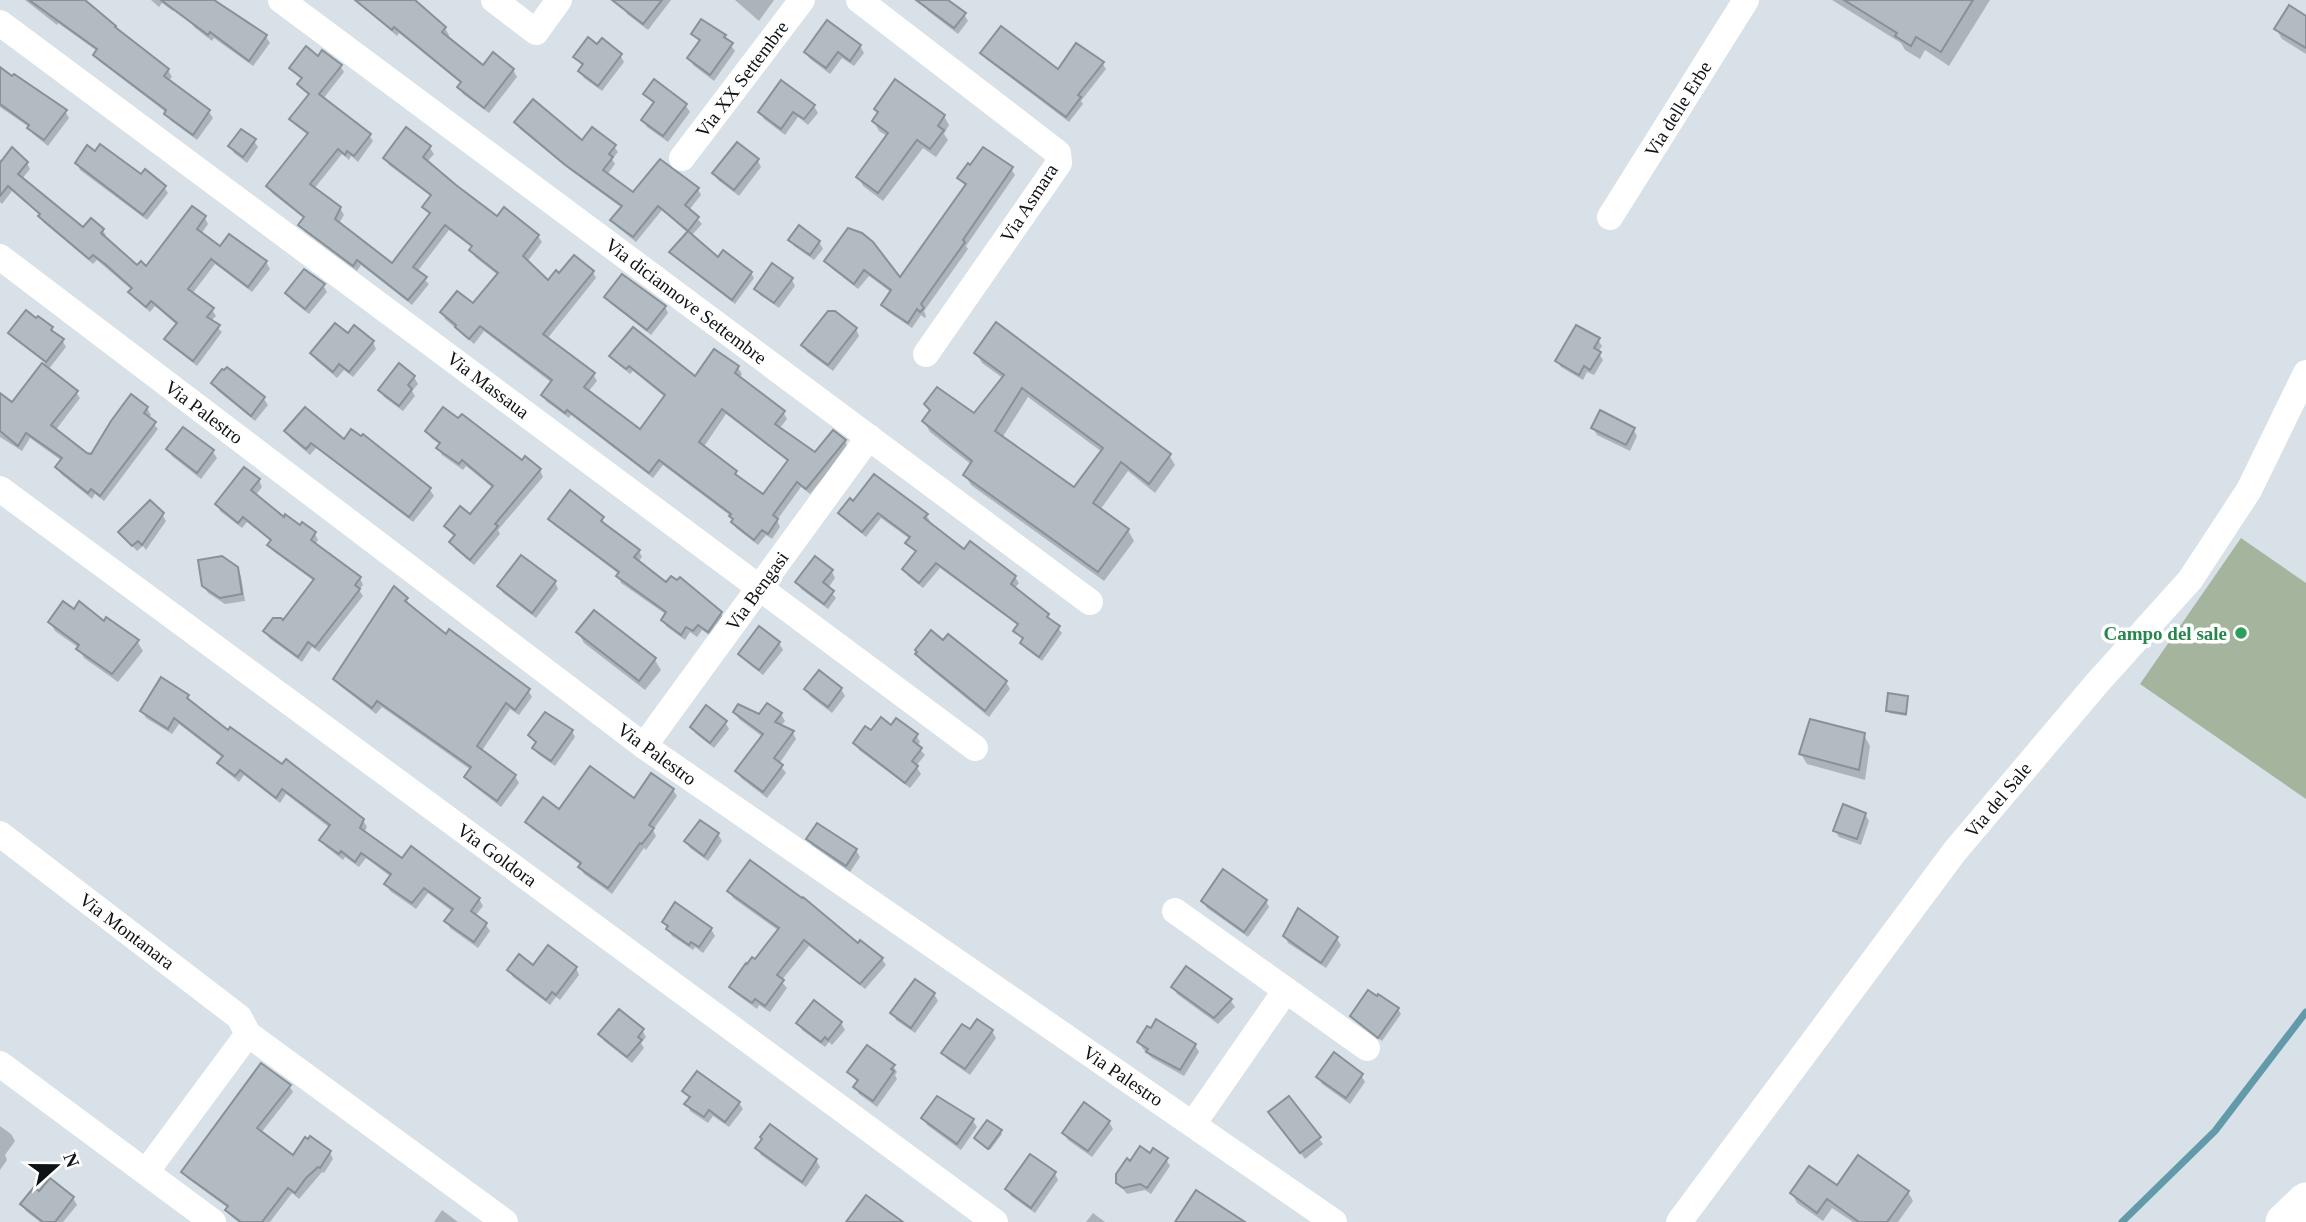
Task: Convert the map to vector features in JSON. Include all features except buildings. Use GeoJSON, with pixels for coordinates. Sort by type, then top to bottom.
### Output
{"type":"FeatureCollection","features":[{"type":"Feature","properties":{"kind":"main road"},"geometry":{"type":"LineString","coordinates":[[2284,1222],[2306,1201]]}},
{"type":"Feature","properties":{"kind":"street","name":"Via diciannove Settembre"},"geometry":{"type":"LineString","coordinates":[[281,0],[1090,602]]}},
{"type":"Feature","properties":{"kind":"street"},"geometry":{"type":"LineString","coordinates":[[494,0],[536,32],[559,0]]}},
{"type":"Feature","properties":{"kind":"street","name":"Via XX Settembre"},"geometry":{"type":"LineString","coordinates":[[682,158],[802,0]]}},
{"type":"Feature","properties":{"kind":"street","name":"Via Asmara"},"geometry":{"type":"LineString","coordinates":[[859,0],[1058,153],[1059,163],[926,354]]}},
{"type":"Feature","properties":{"kind":"street","name":"Via delle Erbe"},"geometry":{"type":"LineString","coordinates":[[1610,217],[1746,0]]}},
{"type":"Feature","properties":{"kind":"street","name":"Via Massaua"},"geometry":{"type":"LineString","coordinates":[[0,23],[975,748]]}},
{"type":"Feature","properties":{"kind":"street","name":"Via Palestro"},"geometry":{"type":"LineString","coordinates":[[0,257],[644,746],[1334,1222]]}},
{"type":"Feature","properties":{"kind":"street","name":"Via del Sale"},"geometry":{"type":"LineString","coordinates":[[1679,1222],[1955,851],[2190,580],[2249,490],[2306,373]]}},
{"type":"Feature","properties":{"kind":"street","name":"Via Bengasi"},"geometry":{"type":"LineString","coordinates":[[644,746],[869,436]]}},
{"type":"Feature","properties":{"kind":"street","name":"Via Goldora"},"geometry":{"type":"LineString","coordinates":[[0,489],[995,1222]]}},
{"type":"Feature","properties":{"kind":"street","name":"Via Montanara"},"geometry":{"type":"LineString","coordinates":[[0,834],[239,1017],[248,1034],[505,1222]]}},
{"type":"Feature","properties":{"kind":"street"},"geometry":{"type":"LineString","coordinates":[[1175,911],[1367,1048]]}},
{"type":"Feature","properties":{"kind":"street"},"geometry":{"type":"LineString","coordinates":[[1193,1124],[1286,990]]}},
{"type":"Feature","properties":{"kind":"street"},"geometry":{"type":"LineString","coordinates":[[146,1172],[248,1034]]}},
{"type":"Feature","properties":{"kind":"street"},"geometry":{"type":"LineString","coordinates":[[0,1064],[213,1222]]}},
{"type":"Feature","properties":{"kind":"green space","name":"Campo del sale"},"geometry":{"type":"Polygon","coordinates":[[[2241,538],[2306,583],[2306,799],[2140,684],[2241,538]]]}},
{"type":"Feature","properties":{"kind":"waterway"},"geometry":{"type":"LineString","coordinates":[[2122,1222],[2215,1131],[2306,1012]]}},
{"type":"Feature","properties":{"kind":"place","name":"Campo del sale"},"geometry":{"type":"Point","coordinates":[2241,633]}}]}
